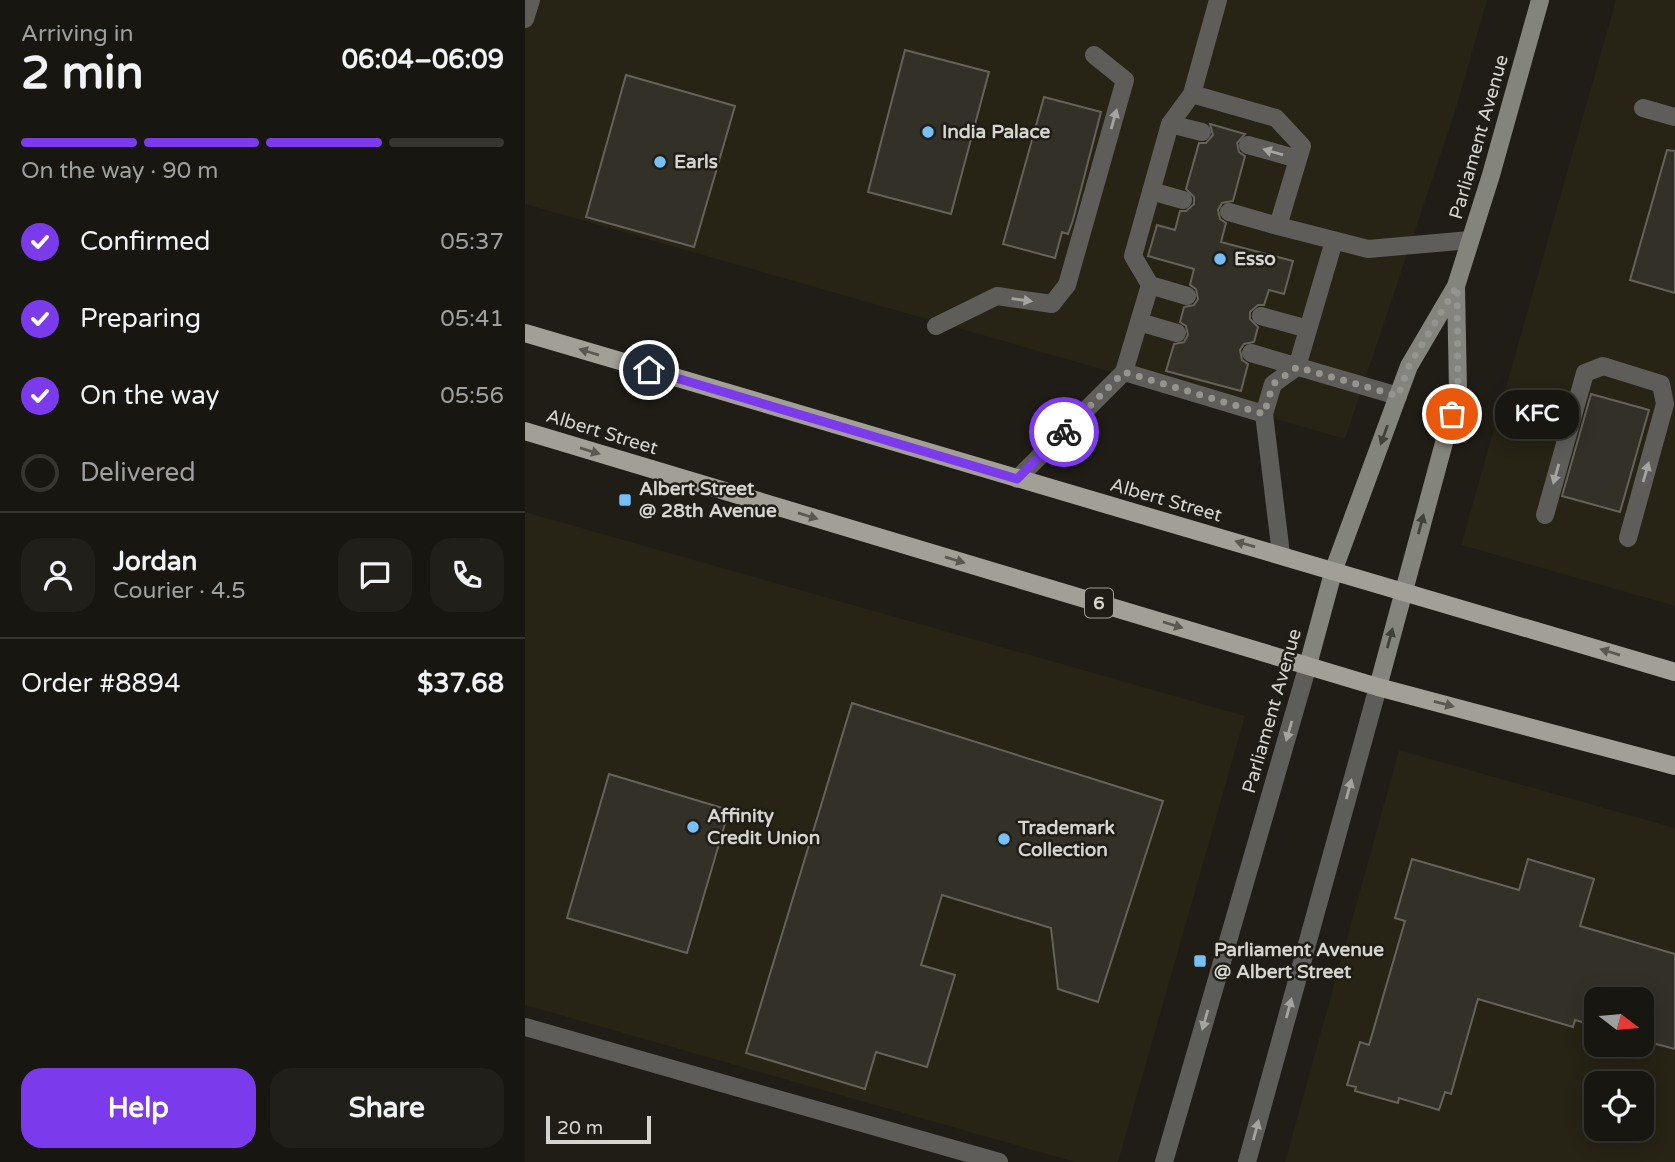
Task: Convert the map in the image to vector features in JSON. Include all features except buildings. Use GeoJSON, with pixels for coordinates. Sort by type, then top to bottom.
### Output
{"type":"FeatureCollection","features":[{"type":"Feature","properties":{"kind":"main road","name":"Parliament Avenue"},"geometry":{"type":"LineString","coordinates":[[1308,665],[1334,569],[1409,366],[1457,286],[1540,0]]}},
{"type":"Feature","properties":{"kind":"main road","name":"Parliament Avenue"},"geometry":{"type":"LineString","coordinates":[[1378,687],[1458,391],[1457,286]]}},
{"type":"Feature","properties":{"kind":"main road","name":"Albert Street"},"geometry":{"type":"LineString","coordinates":[[525,333],[1017,479],[1334,569],[1675,672]]}},
{"type":"Feature","properties":{"kind":"main road","name":"Albert Street"},"geometry":{"type":"LineString","coordinates":[[525,431],[1378,687],[1675,766]]}},
{"type":"Feature","properties":{"kind":"street"},"geometry":{"type":"LineString","coordinates":[[525,19],[531,0]]}},
{"type":"Feature","properties":{"kind":"street"},"geometry":{"type":"LineString","coordinates":[[1187,296],[1150,285],[1133,256],[1170,124],[1192,94],[1218,0]]}},
{"type":"Feature","properties":{"kind":"street"},"geometry":{"type":"LineString","coordinates":[[936,326],[997,296],[1052,304],[1067,285],[1125,80],[1094,55]]}},
{"type":"Feature","properties":{"kind":"street"},"geometry":{"type":"LineString","coordinates":[[1192,94],[1276,118],[1302,146],[1279,226]]}},
{"type":"Feature","properties":{"kind":"street"},"geometry":{"type":"LineString","coordinates":[[1643,108],[1675,117]]}},
{"type":"Feature","properties":{"kind":"street"},"geometry":{"type":"LineString","coordinates":[[1170,124],[1202,132]]}},
{"type":"Feature","properties":{"kind":"street"},"geometry":{"type":"LineString","coordinates":[[1248,145],[1298,159]]}},
{"type":"Feature","properties":{"kind":"street"},"geometry":{"type":"LineString","coordinates":[[1151,191],[1183,200]]}},
{"type":"Feature","properties":{"kind":"street"},"geometry":{"type":"LineString","coordinates":[[1230,212],[1368,249],[1470,240]]}},
{"type":"Feature","properties":{"kind":"street"},"geometry":{"type":"LineString","coordinates":[[1281,554],[1264,414],[1273,384],[1297,367],[1334,241]]}},
{"type":"Feature","properties":{"kind":"street"},"geometry":{"type":"LineString","coordinates":[[1017,479],[1124,372],[1150,285]]}},
{"type":"Feature","properties":{"kind":"street"},"geometry":{"type":"LineString","coordinates":[[1261,316],[1308,329]]}},
{"type":"Feature","properties":{"kind":"street"},"geometry":{"type":"LineString","coordinates":[[1139,322],[1177,333]]}},
{"type":"Feature","properties":{"kind":"street"},"geometry":{"type":"LineString","coordinates":[[1251,353],[1398,396]]}},
{"type":"Feature","properties":{"kind":"street"},"geometry":{"type":"LineString","coordinates":[[1545,515],[1585,373],[1603,366],[1661,384],[1665,404],[1628,538]]}},
{"type":"Feature","properties":{"kind":"street"},"geometry":{"type":"LineString","coordinates":[[1124,372],[1264,414]]}},
{"type":"Feature","properties":{"kind":"street","name":"Parliament Avenue"},"geometry":{"type":"LineString","coordinates":[[1164,1162],[1308,665]]}},
{"type":"Feature","properties":{"kind":"street","name":"Parliament Avenue"},"geometry":{"type":"LineString","coordinates":[[1247,1162],[1378,687]]}},
{"type":"Feature","properties":{"kind":"street"},"geometry":{"type":"LineString","coordinates":[[525,1027],[999,1162]]}},
{"type":"Feature","properties":{"kind":"shaded area"},"geometry":{"type":"Polygon","coordinates":[[[525,0],[1487,0],[1455,112],[1345,439],[525,204],[525,0]]]}},
{"type":"Feature","properties":{"kind":"shaded area"},"geometry":{"type":"Polygon","coordinates":[[[1616,0],[1675,0],[1675,606],[1461,545],[1616,0]]]}},
{"type":"Feature","properties":{"kind":"shaded area"},"geometry":{"type":"Polygon","coordinates":[[[525,512],[1245,716],[1118,1162],[1075,1162],[525,1005],[525,512]]]}},
{"type":"Feature","properties":{"kind":"shaded area"},"geometry":{"type":"Polygon","coordinates":[[[1399,750],[1675,828],[1675,1162],[1285,1162],[1399,750]]]}},
{"type":"Feature","properties":{"kind":"way so far"},"geometry":{"type":"LineString","coordinates":[[1064,432],[1124,372],[1264,414],[1273,384],[1297,367],[1398,396],[1409,366],[1457,286],[1458,391],[1452,414]]}},
{"type":"Feature","properties":{"kind":"place","name":"India Palace"},"geometry":{"type":"Point","coordinates":[928,132]}},
{"type":"Feature","properties":{"kind":"place","name":"Earls"},"geometry":{"type":"Point","coordinates":[660,162]}},
{"type":"Feature","properties":{"kind":"place","name":"Esso"},"geometry":{"type":"Point","coordinates":[1220,259]}},
{"type":"Feature","properties":{"kind":"place","name":"KFC"},"geometry":{"type":"Point","coordinates":[1452,414]}},
{"type":"Feature","properties":{"kind":"place","name":"Albert Street @ 28th Avenue"},"geometry":{"type":"Point","coordinates":[625,500]}},
{"type":"Feature","properties":{"kind":"place","name":"Affinity Credit Union"},"geometry":{"type":"Point","coordinates":[693,827]}},
{"type":"Feature","properties":{"kind":"place","name":"Trademark Collection"},"geometry":{"type":"Point","coordinates":[1004,839]}},
{"type":"Feature","properties":{"kind":"place","name":"Parliament Avenue @ Albert Street"},"geometry":{"type":"Point","coordinates":[1200,961]}},
{"type":"Feature","properties":{"kind":"route"},"geometry":{"type":"LineString","coordinates":[[649,370],[1017,479],[1064,432]]}}]}
